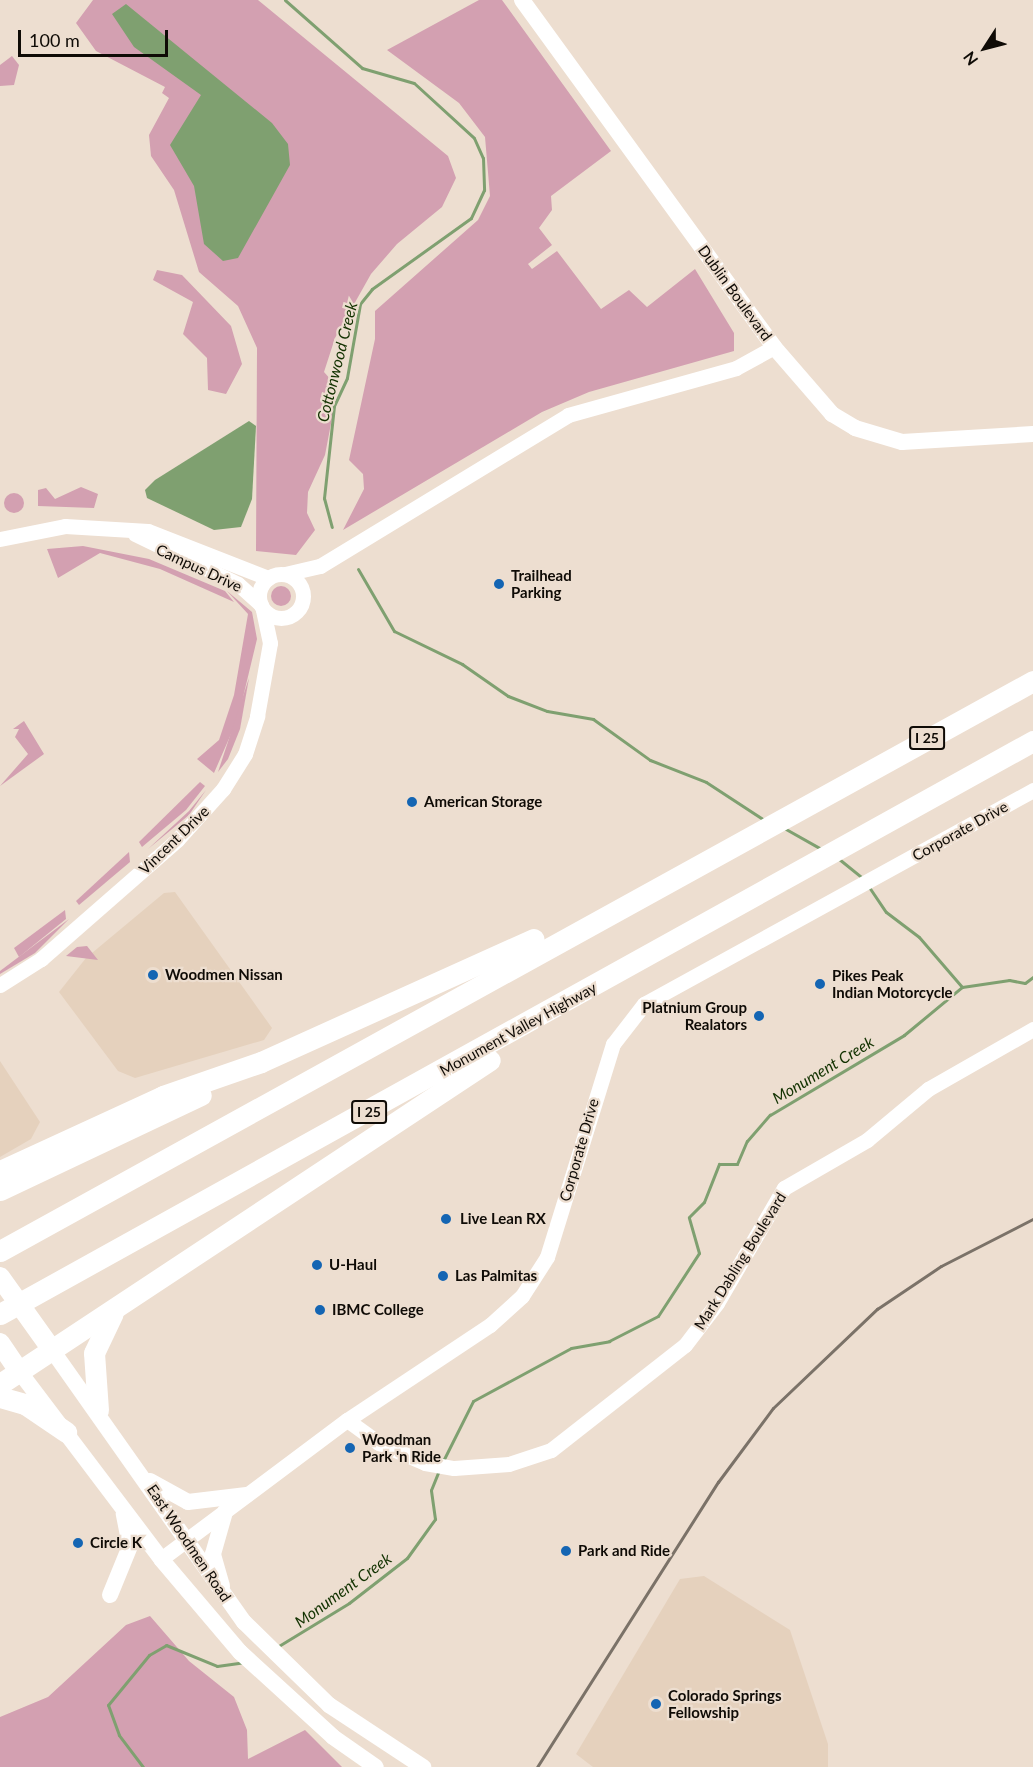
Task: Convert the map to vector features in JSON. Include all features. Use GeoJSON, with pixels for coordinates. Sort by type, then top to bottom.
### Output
{"type":"FeatureCollection","features":[{"type":"Feature","properties":{"kind":"highway","name":"I 25"},"geometry":{"type":"LineString","coordinates":[[0,1251],[640,895],[1033,681]]}},
{"type":"Feature","properties":{"kind":"highway","name":"Monument Valley Highway"},"geometry":{"type":"LineString","coordinates":[[0,1314],[778,885],[1033,741]]}},
{"type":"Feature","properties":{"kind":"highway"},"geometry":{"type":"LineString","coordinates":[[0,1190],[261,1062],[640,895]]}},
{"type":"Feature","properties":{"kind":"highway"},"geometry":{"type":"LineString","coordinates":[[0,1384],[379,1131],[677,940]]}},
{"type":"Feature","properties":{"kind":"highway"},"geometry":{"type":"LineString","coordinates":[[0,1171],[163,1096],[261,1062]]}},
{"type":"Feature","properties":{"kind":"highway","name":"East Woodmen Road"},"geometry":{"type":"LineString","coordinates":[[0,1277],[52,1350]]}},
{"type":"Feature","properties":{"kind":"highway"},"geometry":{"type":"LineString","coordinates":[[98,1410],[94,1353],[115,1309]]}},
{"type":"Feature","properties":{"kind":"highway","name":"East Woodmen Road"},"geometry":{"type":"LineString","coordinates":[[0,1343],[20,1371]]}},
{"type":"Feature","properties":{"kind":"highway"},"geometry":{"type":"LineString","coordinates":[[0,1397],[25,1404],[66,1432]]}},
{"type":"Feature","properties":{"kind":"main road","name":"Dublin Boulevard"},"geometry":{"type":"LineString","coordinates":[[522,0],[774,347],[811,394],[855,428],[902,442],[1033,434]]}},
{"type":"Feature","properties":{"kind":"main road","name":"East Woodmen Road"},"geometry":{"type":"LineString","coordinates":[[52,1350],[147,1479],[186,1542],[234,1611],[329,1705],[423,1767]]}},
{"type":"Feature","properties":{"kind":"main road","name":"East Woodmen Road"},"geometry":{"type":"LineString","coordinates":[[20,1371],[161,1559],[274,1688],[312,1720],[376,1767]]}},
{"type":"Feature","properties":{"kind":"main road"},"geometry":{"type":"LineString","coordinates":[[147,1479],[188,1502],[247,1495]]}},
{"type":"Feature","properties":{"kind":"main road"},"geometry":{"type":"LineString","coordinates":[[110,1595],[130,1546],[122,1507]]}},
{"type":"Feature","properties":{"kind":"main road"},"geometry":{"type":"LineString","coordinates":[[224,1596],[213,1554],[225,1512]]}},
{"type":"Feature","properties":{"kind":"street"},"geometry":{"type":"LineString","coordinates":[[320,566],[303,594],[301,606],[288,617],[272,616],[262,607],[260,590],[268,578],[320,566],[421,501],[568,415],[736,368],[774,347]]}},
{"type":"Feature","properties":{"kind":"street","name":"Campus Drive"},"geometry":{"type":"LineString","coordinates":[[0,539],[71,526],[135,534],[154,533],[268,578]]}},
{"type":"Feature","properties":{"kind":"street","name":"Campus Drive"},"geometry":{"type":"LineString","coordinates":[[135,534],[240,585],[262,607]]}},
{"type":"Feature","properties":{"kind":"street"},"geometry":{"type":"LineString","coordinates":[[285,574],[299,583],[303,594]]}},
{"type":"Feature","properties":{"kind":"street","name":"Vincent Drive"},"geometry":{"type":"LineString","coordinates":[[262,607],[270,643]]}},
{"type":"Feature","properties":{"kind":"street","name":"Vincent Drive"},"geometry":{"type":"LineString","coordinates":[[0,985],[49,953],[211,805],[252,734],[270,643],[288,617]]}},
{"type":"Feature","properties":{"kind":"street","name":"Corporate Drive"},"geometry":{"type":"LineString","coordinates":[[161,1559],[347,1420],[490,1325],[522,1296],[547,1257],[601,1076],[613,1044],[633,1016],[669,987],[1033,790]]}},
{"type":"Feature","properties":{"kind":"street","name":"Mark Dabling Boulevard"},"geometry":{"type":"LineString","coordinates":[[347,1420],[379,1443],[425,1463],[454,1468],[534,1458],[579,1433],[685,1345],[717,1303],[784,1188],[867,1140],[928,1089],[1033,1029]]}},
{"type":"Feature","properties":{"kind":"shaded area"},"geometry":{"type":"Polygon","coordinates":[[[93,0],[258,0],[448,156],[456,178],[442,207],[397,244],[371,274],[335,338],[324,372],[332,381],[334,408],[325,455],[308,492],[307,513],[315,530],[296,555],[256,551],[257,348],[238,306],[199,272],[174,190],[151,156],[149,135],[169,98],[162,93],[165,87],[96,51],[76,23],[93,0]]]}},
{"type":"Feature","properties":{"kind":"shaded area"},"geometry":{"type":"Polygon","coordinates":[[[479,0],[502,0],[611,151],[551,196],[552,210],[539,228],[552,245],[528,264],[532,269],[557,251],[601,309],[629,290],[647,307],[695,269],[734,333],[734,351],[589,392],[542,412],[343,530],[364,489],[363,474],[349,460],[375,339],[375,311],[478,220],[490,196],[485,137],[459,103],[387,50],[479,0]]]}},
{"type":"Feature","properties":{"kind":"shaded area"},"geometry":{"type":"Polygon","coordinates":[[[126,4],[272,123],[288,144],[290,165],[238,258],[223,261],[204,244],[194,186],[170,145],[201,95],[134,47],[112,14],[126,4]]]}},
{"type":"Feature","properties":{"kind":"shaded area"},"geometry":{"type":"Polygon","coordinates":[[[12,56],[19,65],[14,85],[0,86],[0,65],[12,56]]]}},
{"type":"Feature","properties":{"kind":"shaded area"},"geometry":{"type":"Polygon","coordinates":[[[157,270],[182,275],[231,326],[242,364],[226,394],[208,390],[207,358],[183,334],[193,302],[153,280],[157,270]]]}},
{"type":"Feature","properties":{"kind":"shaded area"},"geometry":{"type":"Polygon","coordinates":[[[249,421],[256,426],[252,499],[241,527],[214,530],[147,498],[145,490],[155,480],[249,421]]]}},
{"type":"Feature","properties":{"kind":"shaded area"},"geometry":{"type":"Polygon","coordinates":[[[81,487],[98,494],[94,508],[38,506],[38,490],[46,488],[55,499],[81,487]]]}},
{"type":"Feature","properties":{"kind":"shaded area"},"geometry":{"type":"Polygon","coordinates":[[[14,493],[21,496],[24,503],[21,510],[14,513],[7,510],[4,503],[7,496],[14,493]]]}},
{"type":"Feature","properties":{"kind":"shaded area"},"geometry":{"type":"Polygon","coordinates":[[[83,546],[149,559],[225,591],[234,602],[160,569],[100,553],[58,578],[47,549],[83,546]]]}},
{"type":"Feature","properties":{"kind":"shaded area"},"geometry":{"type":"Polygon","coordinates":[[[277,586],[285,586],[291,592],[291,600],[285,606],[277,606],[271,600],[271,592],[277,586]]]}},
{"type":"Feature","properties":{"kind":"shaded area"},"geometry":{"type":"Polygon","coordinates":[[[227,591],[252,612],[257,639],[238,718],[214,773],[197,759],[219,740],[234,695],[248,614],[227,591]]]}},
{"type":"Feature","properties":{"kind":"shaded area"},"geometry":{"type":"Polygon","coordinates":[[[249,678],[240,729],[228,759],[218,772],[249,678]]]}},
{"type":"Feature","properties":{"kind":"shaded area"},"geometry":{"type":"Polygon","coordinates":[[[24,721],[44,754],[0,786],[28,754],[15,737],[19,729],[13,729],[24,721]]]}},
{"type":"Feature","properties":{"kind":"shaded area"},"geometry":{"type":"Polygon","coordinates":[[[200,782],[205,786],[186,810],[142,847],[139,842],[200,782]]]}},
{"type":"Feature","properties":{"kind":"shaded area"},"geometry":{"type":"Polygon","coordinates":[[[206,790],[189,815],[148,849],[189,811],[206,790]]]}},
{"type":"Feature","properties":{"kind":"shaded area"},"geometry":{"type":"Polygon","coordinates":[[[129,852],[130,862],[79,905],[76,901],[129,852]]]}},
{"type":"Feature","properties":{"kind":"shaded area","name":"Woodmen Nissan"},"geometry":{"type":"Polygon","coordinates":[[[175,892],[272,1028],[264,1040],[135,1078],[118,1071],[59,992],[86,958],[164,893],[175,892]]]}},
{"type":"Feature","properties":{"kind":"shaded area"},"geometry":{"type":"Polygon","coordinates":[[[65,910],[66,919],[19,957],[14,948],[65,910]]]}},
{"type":"Feature","properties":{"kind":"shaded area"},"geometry":{"type":"Polygon","coordinates":[[[69,919],[35,953],[0,974],[0,971],[69,919]]]}},
{"type":"Feature","properties":{"kind":"shaded area"},"geometry":{"type":"Polygon","coordinates":[[[87,946],[98,960],[66,956],[77,947],[87,946]]]}},
{"type":"Feature","properties":{"kind":"shaded area"},"geometry":{"type":"Polygon","coordinates":[[[0,1061],[40,1122],[31,1139],[0,1157],[0,1061]]]}},
{"type":"Feature","properties":{"kind":"shaded area"},"geometry":{"type":"Polygon","coordinates":[[[704,1576],[790,1630],[828,1744],[828,1767],[593,1767],[576,1754],[680,1579],[704,1576]]]}},
{"type":"Feature","properties":{"kind":"shaded area"},"geometry":{"type":"Polygon","coordinates":[[[150,1616],[189,1661],[234,1697],[247,1730],[248,1759],[305,1730],[342,1767],[0,1767],[0,1717],[48,1697],[126,1625],[150,1616]]]}},
{"type":"Feature","properties":{"kind":"waterway","name":"Cottonwood Creek"},"geometry":{"type":"LineString","coordinates":[[285,0],[362,68],[414,83],[474,138],[483,158],[484,190],[471,218],[372,289],[360,304],[347,378],[334,406],[324,498],[332,527]]}},
{"type":"Feature","properties":{"kind":"waterway","name":"Cottonwood Creek"},"geometry":{"type":"LineString","coordinates":[[358,569],[394,631],[462,664],[508,696],[547,711],[593,719],[650,760],[706,782],[764,820]]}},
{"type":"Feature","properties":{"kind":"waterway","name":"Cottonwood Creek"},"geometry":{"type":"LineString","coordinates":[[784,828],[823,850]]}},
{"type":"Feature","properties":{"kind":"waterway","name":"Cottonwood Creek"},"geometry":{"type":"LineString","coordinates":[[839,859],[864,879]]}},
{"type":"Feature","properties":{"kind":"waterway","name":"Cottonwood Creek"},"geometry":{"type":"LineString","coordinates":[[869,887],[886,912],[919,937],[962,987]]}},
{"type":"Feature","properties":{"kind":"waterway","name":"Monument Creek"},"geometry":{"type":"LineString","coordinates":[[443,1461],[473,1401],[571,1348],[609,1341],[658,1316],[699,1253],[689,1217],[704,1202],[719,1164],[737,1164],[747,1141],[770,1115],[904,1035],[962,987],[1009,980],[1025,983],[1033,977]]}},
{"type":"Feature","properties":{"kind":"waterway","name":"Monument Creek"},"geometry":{"type":"LineString","coordinates":[[277,1647],[349,1603],[407,1558],[435,1519],[431,1490],[439,1470]]}},
{"type":"Feature","properties":{"kind":"waterway","name":"Monument Creek"},"geometry":{"type":"LineString","coordinates":[[143,1767],[119,1735],[108,1705],[149,1655],[166,1645],[217,1666],[244,1662]]}},
{"type":"Feature","properties":{"kind":"railway"},"geometry":{"type":"LineString","coordinates":[[537,1767],[718,1482],[773,1408],[877,1309],[941,1266],[1033,1219]]}},
{"type":"Feature","properties":{"kind":"place","name":"Trailhead Parking"},"geometry":{"type":"Point","coordinates":[499,584]}},
{"type":"Feature","properties":{"kind":"place","name":"American Storage"},"geometry":{"type":"Point","coordinates":[412,802]}},
{"type":"Feature","properties":{"kind":"place","name":"Woodmen Nissan"},"geometry":{"type":"Point","coordinates":[153,975]}},
{"type":"Feature","properties":{"kind":"place","name":"Pikes Peak Indian Motorcycle"},"geometry":{"type":"Point","coordinates":[820,984]}},
{"type":"Feature","properties":{"kind":"place","name":"Platnium Group Realators"},"geometry":{"type":"Point","coordinates":[759,1016]}},
{"type":"Feature","properties":{"kind":"place","name":"Live Lean RX"},"geometry":{"type":"Point","coordinates":[446,1219]}},
{"type":"Feature","properties":{"kind":"place","name":"U-Haul"},"geometry":{"type":"Point","coordinates":[317,1265]}},
{"type":"Feature","properties":{"kind":"place","name":"Las Palmitas"},"geometry":{"type":"Point","coordinates":[443,1276]}},
{"type":"Feature","properties":{"kind":"place","name":"IBMC College"},"geometry":{"type":"Point","coordinates":[320,1310]}},
{"type":"Feature","properties":{"kind":"place","name":"Woodman Park 'n Ride"},"geometry":{"type":"Point","coordinates":[350,1448]}},
{"type":"Feature","properties":{"kind":"place","name":"Circle K"},"geometry":{"type":"Point","coordinates":[78,1543]}},
{"type":"Feature","properties":{"kind":"place","name":"Park and Ride"},"geometry":{"type":"Point","coordinates":[566,1551]}},
{"type":"Feature","properties":{"kind":"place","name":"Colorado Springs Fellowship"},"geometry":{"type":"Point","coordinates":[656,1704]}}]}
